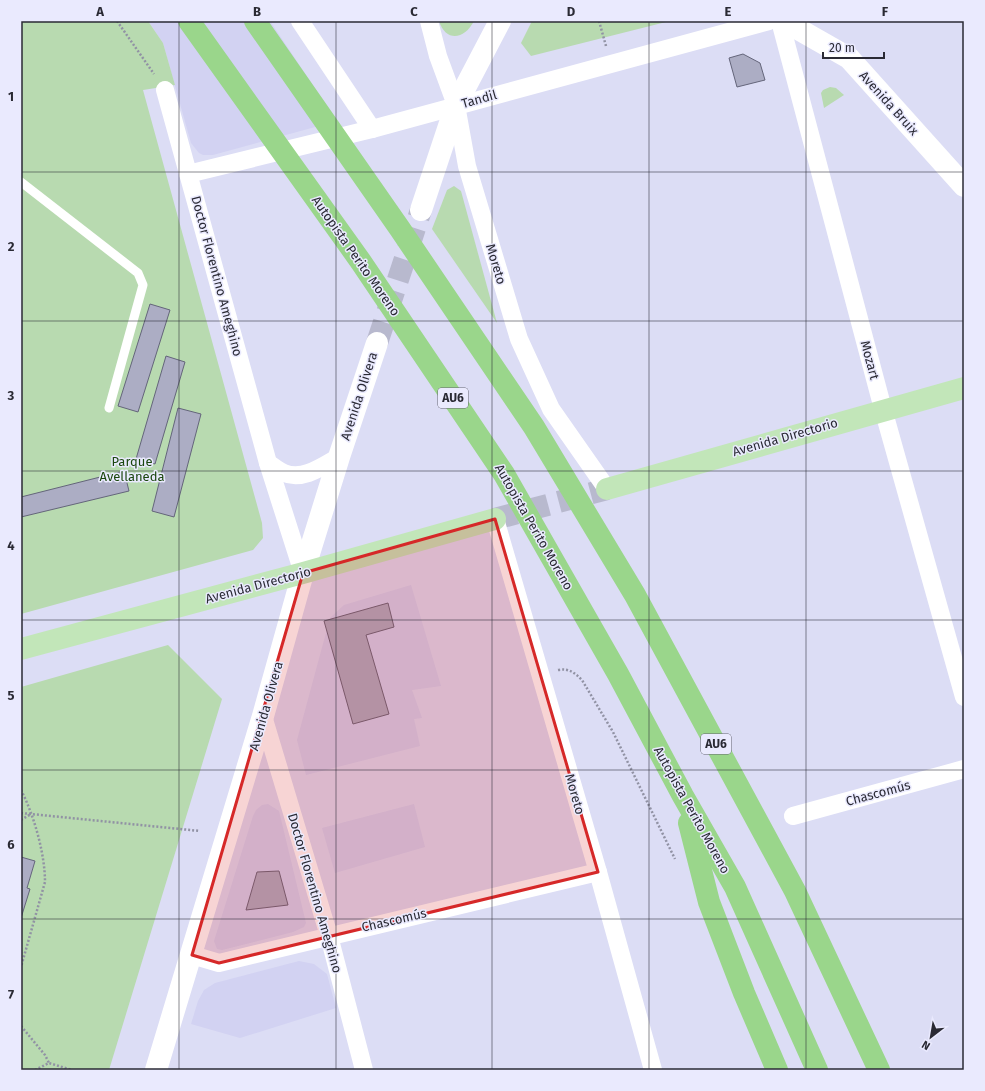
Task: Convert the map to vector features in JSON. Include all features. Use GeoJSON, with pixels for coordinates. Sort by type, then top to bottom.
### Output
{"type":"FeatureCollection","features":[{"type":"Feature","properties":{"kind":"highway","name":"Autopista Perito Moreno"},"geometry":{"type":"LineString","coordinates":[[189,21],[361,262],[504,474],[618,674],[683,796],[735,887],[817,1070]]}},
{"type":"Feature","properties":{"kind":"highway","name":"AU6"},"geometry":{"type":"LineString","coordinates":[[255,21],[400,229],[534,427],[635,595],[795,891],[879,1070]]}},
{"type":"Feature","properties":{"kind":"highway"},"geometry":{"type":"LineString","coordinates":[[683,796],[710,902],[744,993],[777,1070]]}},
{"type":"Feature","properties":{"kind":"main road"},"geometry":{"type":"LineString","coordinates":[[421,210],[456,106],[500,21]]}},
{"type":"Feature","properties":{"kind":"main road","name":"Avenida Bruix"},"geometry":{"type":"LineString","coordinates":[[784,21],[849,58],[964,186]]}},
{"type":"Feature","properties":{"kind":"main road","name":"Avenida Olivera"},"geometry":{"type":"LineString","coordinates":[[156,1070],[192,955],[339,457],[377,343]]}},
{"type":"Feature","properties":{"kind":"main road","name":"Avenida Directorio"},"geometry":{"type":"LineString","coordinates":[[607,489],[883,409],[964,388]]}},
{"type":"Feature","properties":{"kind":"main road","name":"Avenida Directorio"},"geometry":{"type":"LineString","coordinates":[[21,649],[304,573],[495,519]]}},
{"type":"Feature","properties":{"kind":"street"},"geometry":{"type":"LineString","coordinates":[[300,21],[372,128]]}},
{"type":"Feature","properties":{"kind":"street","name":"Moreto"},"geometry":{"type":"LineString","coordinates":[[429,21],[438,56],[456,106],[467,166],[519,339],[551,409],[607,489]]}},
{"type":"Feature","properties":{"kind":"street","name":"Tandil"},"geometry":{"type":"LineString","coordinates":[[188,174],[456,106],[769,21]]}},
{"type":"Feature","properties":{"kind":"street","name":"Mozart"},"geometry":{"type":"LineString","coordinates":[[780,21],[883,409],[964,697]]}},
{"type":"Feature","properties":{"kind":"street","name":"Doctor Florentino Ameghino"},"geometry":{"type":"LineString","coordinates":[[164,90],[268,463],[304,573]]}},
{"type":"Feature","properties":{"kind":"street"},"geometry":{"type":"LineString","coordinates":[[268,463],[284,474],[298,476],[311,473],[339,457]]}},
{"type":"Feature","properties":{"kind":"street","name":"Moreto"},"geometry":{"type":"LineString","coordinates":[[495,519],[598,872],[653,1070]]}},
{"type":"Feature","properties":{"kind":"street","name":"Doctor Florentino Ameghino"},"geometry":{"type":"LineString","coordinates":[[263,716],[329,936],[364,1070]]}},
{"type":"Feature","properties":{"kind":"street","name":"Chascomús"},"geometry":{"type":"LineString","coordinates":[[793,816],[964,769]]}},
{"type":"Feature","properties":{"kind":"street","name":"Chascomús"},"geometry":{"type":"LineString","coordinates":[[192,955],[219,963],[598,872]]}},
{"type":"Feature","properties":{"kind":"lane"},"geometry":{"type":"LineString","coordinates":[[21,182],[50,203],[138,273],[142,278],[143,285],[108,408]]}},
{"type":"Feature","properties":{"kind":"path"},"geometry":{"type":"LineString","coordinates":[[117,21],[164,90]]}},
{"type":"Feature","properties":{"kind":"path"},"geometry":{"type":"LineString","coordinates":[[600,21],[610,63]]}},
{"type":"Feature","properties":{"kind":"path"},"geometry":{"type":"LineString","coordinates":[[541,674],[565,669],[575,673],[582,680],[613,732],[675,860]]}},
{"type":"Feature","properties":{"kind":"path"},"geometry":{"type":"LineString","coordinates":[[21,790],[31,814],[45,868],[45,882],[21,967]]}},
{"type":"Feature","properties":{"kind":"path"},"geometry":{"type":"LineString","coordinates":[[21,813],[200,831]]}},
{"type":"Feature","properties":{"kind":"path"},"geometry":{"type":"LineString","coordinates":[[21,820],[31,814]]}},
{"type":"Feature","properties":{"kind":"path"},"geometry":{"type":"LineString","coordinates":[[21,1026],[45,1055],[49,1063]]}},
{"type":"Feature","properties":{"kind":"path"},"geometry":{"type":"LineString","coordinates":[[35,1070],[49,1063],[72,1070]]}},
{"type":"Feature","properties":{"kind":"highlighted area"},"geometry":{"type":"Polygon","coordinates":[[[495,519],[598,872],[219,963],[192,955],[303,573],[495,519]]]}},
{"type":"Feature","properties":{"kind":"shaded area"},"geometry":{"type":"Polygon","coordinates":[[[148,21],[270,21],[337,121],[213,155],[203,155],[199,153],[191,143],[163,43],[148,21]]]}},
{"type":"Feature","properties":{"kind":"shaded area"},"geometry":{"type":"Polygon","coordinates":[[[411,585],[441,686],[412,690],[422,718],[414,719],[420,746],[306,775],[297,740],[330,618],[344,605],[411,585]]]}},
{"type":"Feature","properties":{"kind":"shaded area"},"geometry":{"type":"Polygon","coordinates":[[[268,804],[279,811],[306,923],[304,927],[293,932],[222,950],[217,949],[214,941],[253,816],[256,810],[262,805],[268,804]]]}},
{"type":"Feature","properties":{"kind":"shaded area"},"geometry":{"type":"Polygon","coordinates":[[[414,804],[425,847],[335,873],[322,828],[414,804]]]}},
{"type":"Feature","properties":{"kind":"shaded area"},"geometry":{"type":"Polygon","coordinates":[[[299,961],[314,964],[327,974],[336,1008],[240,1038],[191,1024],[198,1001],[204,990],[215,983],[299,961]]]}},
{"type":"Feature","properties":{"kind":"green space","name":"Parque Avellaneda"},"geometry":{"type":"Polygon","coordinates":[[[21,21],[148,21],[163,43],[175,85],[143,90],[262,523],[263,538],[253,550],[21,614],[21,21]]]}},
{"type":"Feature","properties":{"kind":"green space"},"geometry":{"type":"Polygon","coordinates":[[[439,21],[474,21],[466,32],[456,36],[446,33],[439,21]]]}},
{"type":"Feature","properties":{"kind":"green space"},"geometry":{"type":"Polygon","coordinates":[[[532,21],[670,21],[531,56],[521,43],[532,21]]]}},
{"type":"Feature","properties":{"kind":"green space"},"geometry":{"type":"Polygon","coordinates":[[[830,87],[836,88],[844,95],[824,108],[821,93],[823,90],[830,87]]]}},
{"type":"Feature","properties":{"kind":"green space"},"geometry":{"type":"Polygon","coordinates":[[[454,186],[461,191],[497,323],[432,229],[447,190],[454,186]]]}},
{"type":"Feature","properties":{"kind":"green space"},"geometry":{"type":"Polygon","coordinates":[[[168,645],[222,699],[109,1070],[21,1070],[21,918],[27,888],[35,861],[21,857],[21,687],[168,645]]]}},
{"type":"Feature","properties":{"kind":"building"},"geometry":{"type":"Polygon","coordinates":[[[743,54],[760,63],[765,80],[737,87],[729,58],[743,54]]]}},
{"type":"Feature","properties":{"kind":"building"},"geometry":{"type":"Polygon","coordinates":[[[150,304],[170,310],[138,412],[118,406],[150,304]]]}},
{"type":"Feature","properties":{"kind":"building"},"geometry":{"type":"Polygon","coordinates":[[[166,356],[185,362],[155,464],[136,459],[166,356]]]}},
{"type":"Feature","properties":{"kind":"building"},"geometry":{"type":"Polygon","coordinates":[[[178,408],[201,414],[174,517],[152,511],[178,408]]]}},
{"type":"Feature","properties":{"kind":"building"},"geometry":{"type":"Polygon","coordinates":[[[124,471],[129,491],[21,517],[21,497],[124,471]]]}},
{"type":"Feature","properties":{"kind":"building"},"geometry":{"type":"Polygon","coordinates":[[[388,603],[394,627],[366,635],[389,714],[353,724],[324,621],[388,603]]]}},
{"type":"Feature","properties":{"kind":"building"},"geometry":{"type":"Polygon","coordinates":[[[21,857],[35,861],[27,888],[30,889],[21,918],[21,857]]]}},
{"type":"Feature","properties":{"kind":"building"},"geometry":{"type":"Polygon","coordinates":[[[279,871],[288,905],[246,910],[257,872],[279,871]]]}},
{"type":"Feature","properties":{"kind":"tunnel"},"geometry":{"type":"LineString","coordinates":[[377,343],[421,210]]}},
{"type":"Feature","properties":{"kind":"tunnel"},"geometry":{"type":"LineString","coordinates":[[495,519],[607,489]]}}]}
